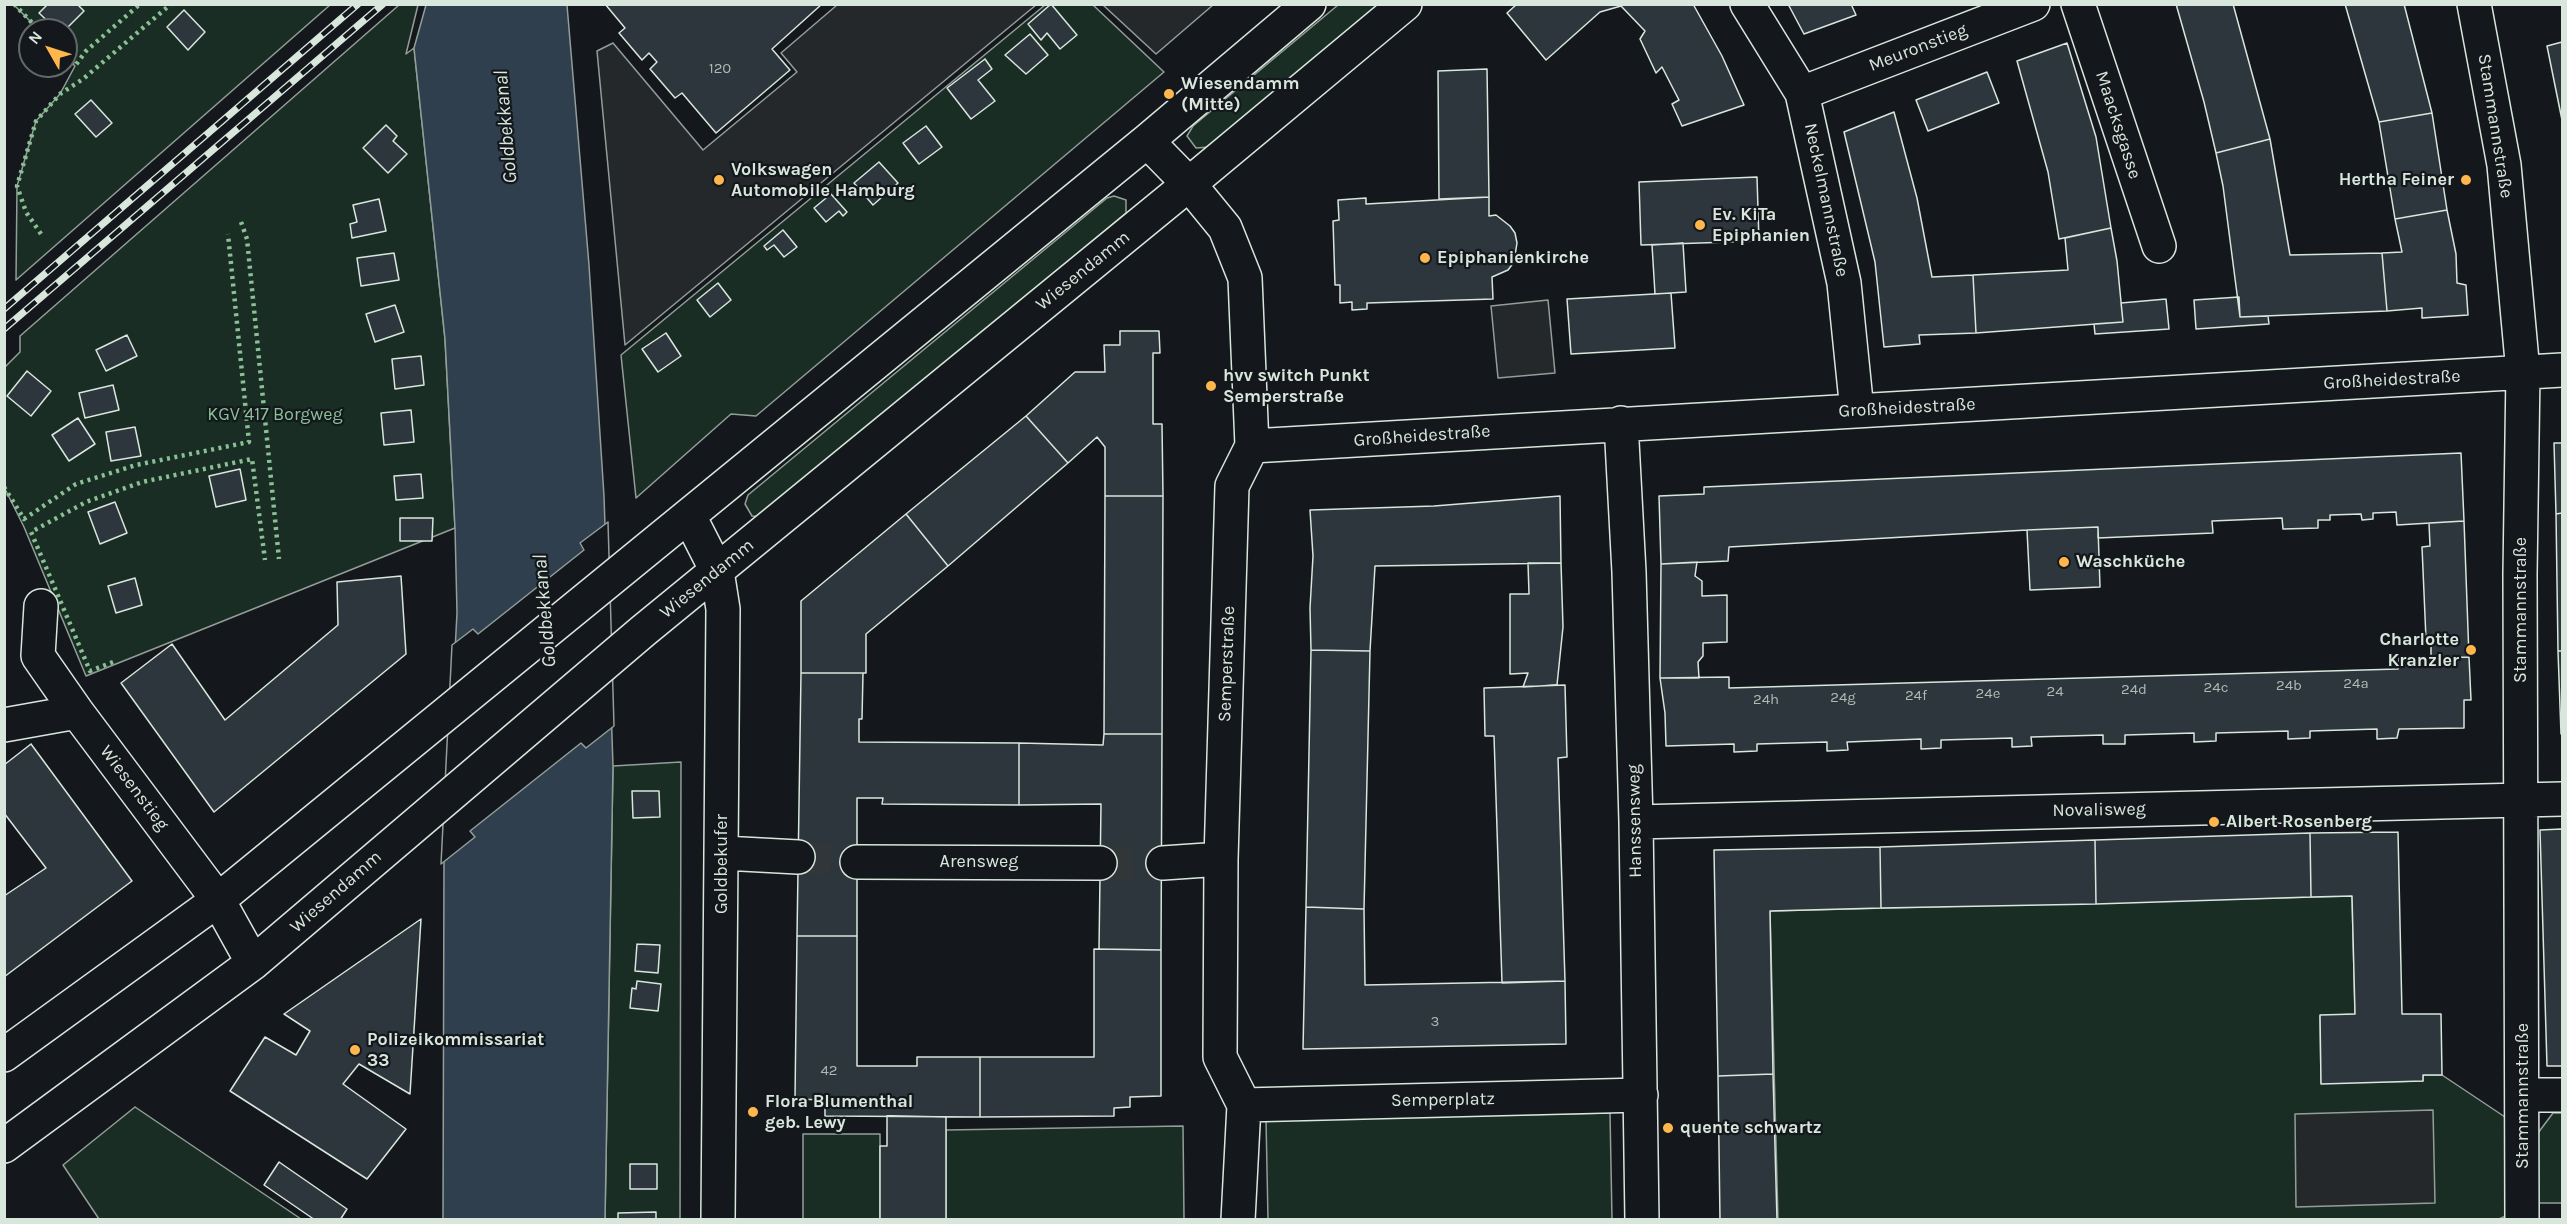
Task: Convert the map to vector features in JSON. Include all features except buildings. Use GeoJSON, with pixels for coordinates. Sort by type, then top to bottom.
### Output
{"type":"FeatureCollection","features":[{"type":"Feature","properties":{"kind":"street"},"geometry":{"type":"LineString","coordinates":[[4,1055],[218,900],[1148,141],[1310,4]]}},
{"type":"Feature","properties":{"kind":"street","name":"Wiesendamm"},"geometry":{"type":"LineString","coordinates":[[4,1146],[254,963],[626,646],[1405,4]]}},
{"type":"Feature","properties":{"kind":"street","name":"Neckelmannstraße"},"geometry":{"type":"LineString","coordinates":[[1747,4],[1802,93],[1844,283],[1857,411]]}},
{"type":"Feature","properties":{"kind":"street","name":"Meuronstieg"},"geometry":{"type":"LineString","coordinates":[[1802,93],[2033,4]]}},
{"type":"Feature","properties":{"kind":"street","name":"Maacksgasse"},"geometry":{"type":"LineString","coordinates":[[2078,4],[2158,246]]}},
{"type":"Feature","properties":{"kind":"street","name":"Stammannstraße"},"geometry":{"type":"LineString","coordinates":[[2485,7],[2504,165],[2523,372],[2520,573],[2522,1220]]}},
{"type":"Feature","properties":{"kind":"street","name":"Semperstraße"},"geometry":{"type":"LineString","coordinates":[[1148,141],[1189,184],[1225,228],[1245,278],[1252,446],[1232,486],[1221,859],[1220,1057],[1244,1105],[1238,1220]]}},
{"type":"Feature","properties":{"kind":"street","name":"Großheidestraße"},"geometry":{"type":"LineString","coordinates":[[1252,446],[2562,370]]}},
{"type":"Feature","properties":{"kind":"street","name":"Hanssensweg"},"geometry":{"type":"LineString","coordinates":[[1621,423],[1629,572],[1636,822],[1642,1220]]}},
{"type":"Feature","properties":{"kind":"street","name":"Goldbekufer"},"geometry":{"type":"LineString","coordinates":[[689,516],[717,571],[723,609],[723,853],[718,1220]]}},
{"type":"Feature","properties":{"kind":"street","name":"Wiesenstieg"},"geometry":{"type":"LineString","coordinates":[[41,606],[38,656],[77,712],[218,900],[254,963]]}},
{"type":"Feature","properties":{"kind":"street"},"geometry":{"type":"LineString","coordinates":[[4,725],[77,712]]}},
{"type":"Feature","properties":{"kind":"street","name":"Novalisweg"},"geometry":{"type":"LineString","coordinates":[[1636,822],[2562,799]]}},
{"type":"Feature","properties":{"kind":"street"},"geometry":{"type":"LineString","coordinates":[[723,853],[798,857]]}},
{"type":"Feature","properties":{"kind":"street"},"geometry":{"type":"LineString","coordinates":[[1163,863],[1221,859]]}},
{"type":"Feature","properties":{"kind":"street","name":"Arensweg"},"geometry":{"type":"LineString","coordinates":[[857,862],[1100,863]]}},
{"type":"Feature","properties":{"kind":"street","name":"Semperplatz"},"geometry":{"type":"LineString","coordinates":[[1244,1105],[1641,1095]]}},
{"type":"Feature","properties":{"kind":"street"},"geometry":{"type":"LineString","coordinates":[[2523,1095],[2562,1095]]}},
{"type":"Feature","properties":{"kind":"green space"},"geometry":{"type":"Polygon","coordinates":[[[14,5],[330,5],[16,280],[17,186],[36,121],[60,94],[69,78],[78,78],[78,18],[27,18],[14,5]]]}},
{"type":"Feature","properties":{"kind":"green space","name":"KGV 417 Borgweg"},"geometry":{"type":"Polygon","coordinates":[[[399,5],[418,5],[406,54],[414,48],[445,339],[455,528],[86,676],[24,527],[5,489],[5,367],[20,352],[20,336],[399,5]]]}},
{"type":"Feature","properties":{"kind":"green space"},"geometry":{"type":"Polygon","coordinates":[[[1045,5],[1093,5],[1164,72],[756,416],[731,414],[636,498],[621,355],[1045,5]]]}},
{"type":"Feature","properties":{"kind":"green space"},"geometry":{"type":"Polygon","coordinates":[[[1338,5],[1379,5],[1210,147],[1196,148],[1187,136],[1193,126],[1338,5]]]}},
{"type":"Feature","properties":{"kind":"green space"},"geometry":{"type":"Polygon","coordinates":[[[1114,196],[1126,200],[1126,213],[761,517],[752,516],[745,504],[748,495],[1107,198],[1114,196]]]}},
{"type":"Feature","properties":{"kind":"green space"},"geometry":{"type":"Polygon","coordinates":[[[681,762],[680,1219],[605,1220],[613,766],[681,762]]]}},
{"type":"Feature","properties":{"kind":"green space"},"geometry":{"type":"Polygon","coordinates":[[[2352,896],[2355,1014],[2320,1016],[2321,1083],[2423,1081],[2423,1075],[2442,1075],[2535,1137],[2553,1113],[2562,1113],[2562,1203],[2533,1203],[2497,1220],[1778,1219],[1770,911],[2352,896]]]}},
{"type":"Feature","properties":{"kind":"green space"},"geometry":{"type":"Polygon","coordinates":[[[135,1107],[301,1219],[99,1219],[63,1165],[135,1107]]]}},
{"type":"Feature","properties":{"kind":"green space"},"geometry":{"type":"Polygon","coordinates":[[[1610,1113],[1612,1219],[1268,1219],[1266,1120],[1610,1113]]]}},
{"type":"Feature","properties":{"kind":"green space"},"geometry":{"type":"Polygon","coordinates":[[[1183,1126],[1184,1219],[946,1219],[946,1130],[1183,1126]]]}},
{"type":"Feature","properties":{"kind":"green space"},"geometry":{"type":"Polygon","coordinates":[[[803,1134],[880,1134],[880,1219],[803,1220],[803,1134]]]}},
{"type":"Feature","properties":{"kind":"shaded area","name":"Volkswagen Automobile Hamburg"},"geometry":{"type":"Polygon","coordinates":[[[837,5],[1036,5],[625,345],[597,51],[613,43],[703,150],[797,72],[781,53],[837,5]]]}},
{"type":"Feature","properties":{"kind":"shaded area"},"geometry":{"type":"Polygon","coordinates":[[[1103,5],[1213,5],[1156,54],[1103,5]]]}},
{"type":"Feature","properties":{"kind":"shaded area"},"geometry":{"type":"Polygon","coordinates":[[[1548,300],[1555,373],[1498,378],[1491,306],[1548,300]]]}},
{"type":"Feature","properties":{"kind":"shaded area"},"geometry":{"type":"Polygon","coordinates":[[[2433,1110],[2435,1203],[2296,1207],[2295,1114],[2433,1110]]]}},
{"type":"Feature","properties":{"kind":"water","name":"Goldbekkanal"},"geometry":{"type":"Polygon","coordinates":[[[426,5],[567,5],[589,265],[604,496],[613,766],[605,1219],[443,1219],[444,858],[457,613],[445,339],[414,48],[426,5]]]}},
{"type":"Feature","properties":{"kind":"pier"},"geometry":{"type":"Polygon","coordinates":[[[608,522],[614,726],[586,748],[581,743],[470,831],[475,837],[441,864],[452,645],[473,629],[478,634],[584,550],[580,543],[608,522]]]}},
{"type":"Feature","properties":{"kind":"tunnel"},"geometry":{"type":"LineString","coordinates":[[798,857],[857,862]]}},
{"type":"Feature","properties":{"kind":"tunnel"},"geometry":{"type":"LineString","coordinates":[[1100,863],[1163,863]]}},
{"type":"Feature","properties":{"kind":"railway"},"geometry":{"type":"LineString","coordinates":[[4,309],[358,4]]}},
{"type":"Feature","properties":{"kind":"railway"},"geometry":{"type":"LineString","coordinates":[[4,329],[383,4]]}},
{"type":"Feature","properties":{"kind":"hedge"},"geometry":{"type":"LineString","coordinates":[[14,4],[27,18]]}},
{"type":"Feature","properties":{"kind":"hedge"},"geometry":{"type":"LineString","coordinates":[[78,62],[86,51],[140,4]]}},
{"type":"Feature","properties":{"kind":"hedge"},"geometry":{"type":"LineString","coordinates":[[41,234],[26,212],[17,186],[36,121],[60,94],[83,79],[171,4]]}},
{"type":"Feature","properties":{"kind":"hedge"},"geometry":{"type":"LineString","coordinates":[[241,222],[247,239],[279,559]]}},
{"type":"Feature","properties":{"kind":"hedge"},"geometry":{"type":"LineString","coordinates":[[4,487],[24,519],[76,484],[136,465],[249,442],[228,234]]}},
{"type":"Feature","properties":{"kind":"hedge"},"geometry":{"type":"LineString","coordinates":[[113,662],[90,671],[31,532],[86,502],[142,482],[252,459],[265,560]]}},
{"type":"Feature","properties":{"kind":"place","name":"Wiesendamm (Mitte)"},"geometry":{"type":"Point","coordinates":[1169,94]}},
{"type":"Feature","properties":{"kind":"place","name":"Volkswagen Automobile Hamburg"},"geometry":{"type":"Point","coordinates":[719,180]}},
{"type":"Feature","properties":{"kind":"place","name":"Hertha Feiner"},"geometry":{"type":"Point","coordinates":[2466,180]}},
{"type":"Feature","properties":{"kind":"place","name":"Ev. KiTa Epiphanien"},"geometry":{"type":"Point","coordinates":[1700,225]}},
{"type":"Feature","properties":{"kind":"place","name":"Epiphanienkirche"},"geometry":{"type":"Point","coordinates":[1425,258]}},
{"type":"Feature","properties":{"kind":"place","name":"hvv switch Punkt Semperstraße"},"geometry":{"type":"Point","coordinates":[1211,386]}},
{"type":"Feature","properties":{"kind":"place","name":"Waschküche"},"geometry":{"type":"Point","coordinates":[2064,562]}},
{"type":"Feature","properties":{"kind":"place","name":"Charlotte Kranzler"},"geometry":{"type":"Point","coordinates":[2471,650]}},
{"type":"Feature","properties":{"kind":"place","name":"Albert Rosenberg"},"geometry":{"type":"Point","coordinates":[2214,822]}},
{"type":"Feature","properties":{"kind":"place","name":"Polizeikommissariat 33"},"geometry":{"type":"Point","coordinates":[355,1050]}},
{"type":"Feature","properties":{"kind":"place","name":"Flora Blumenthal geb. Lewy"},"geometry":{"type":"Point","coordinates":[753,1112]}},
{"type":"Feature","properties":{"kind":"place","name":"quente schwartz"},"geometry":{"type":"Point","coordinates":[1668,1128]}}]}
